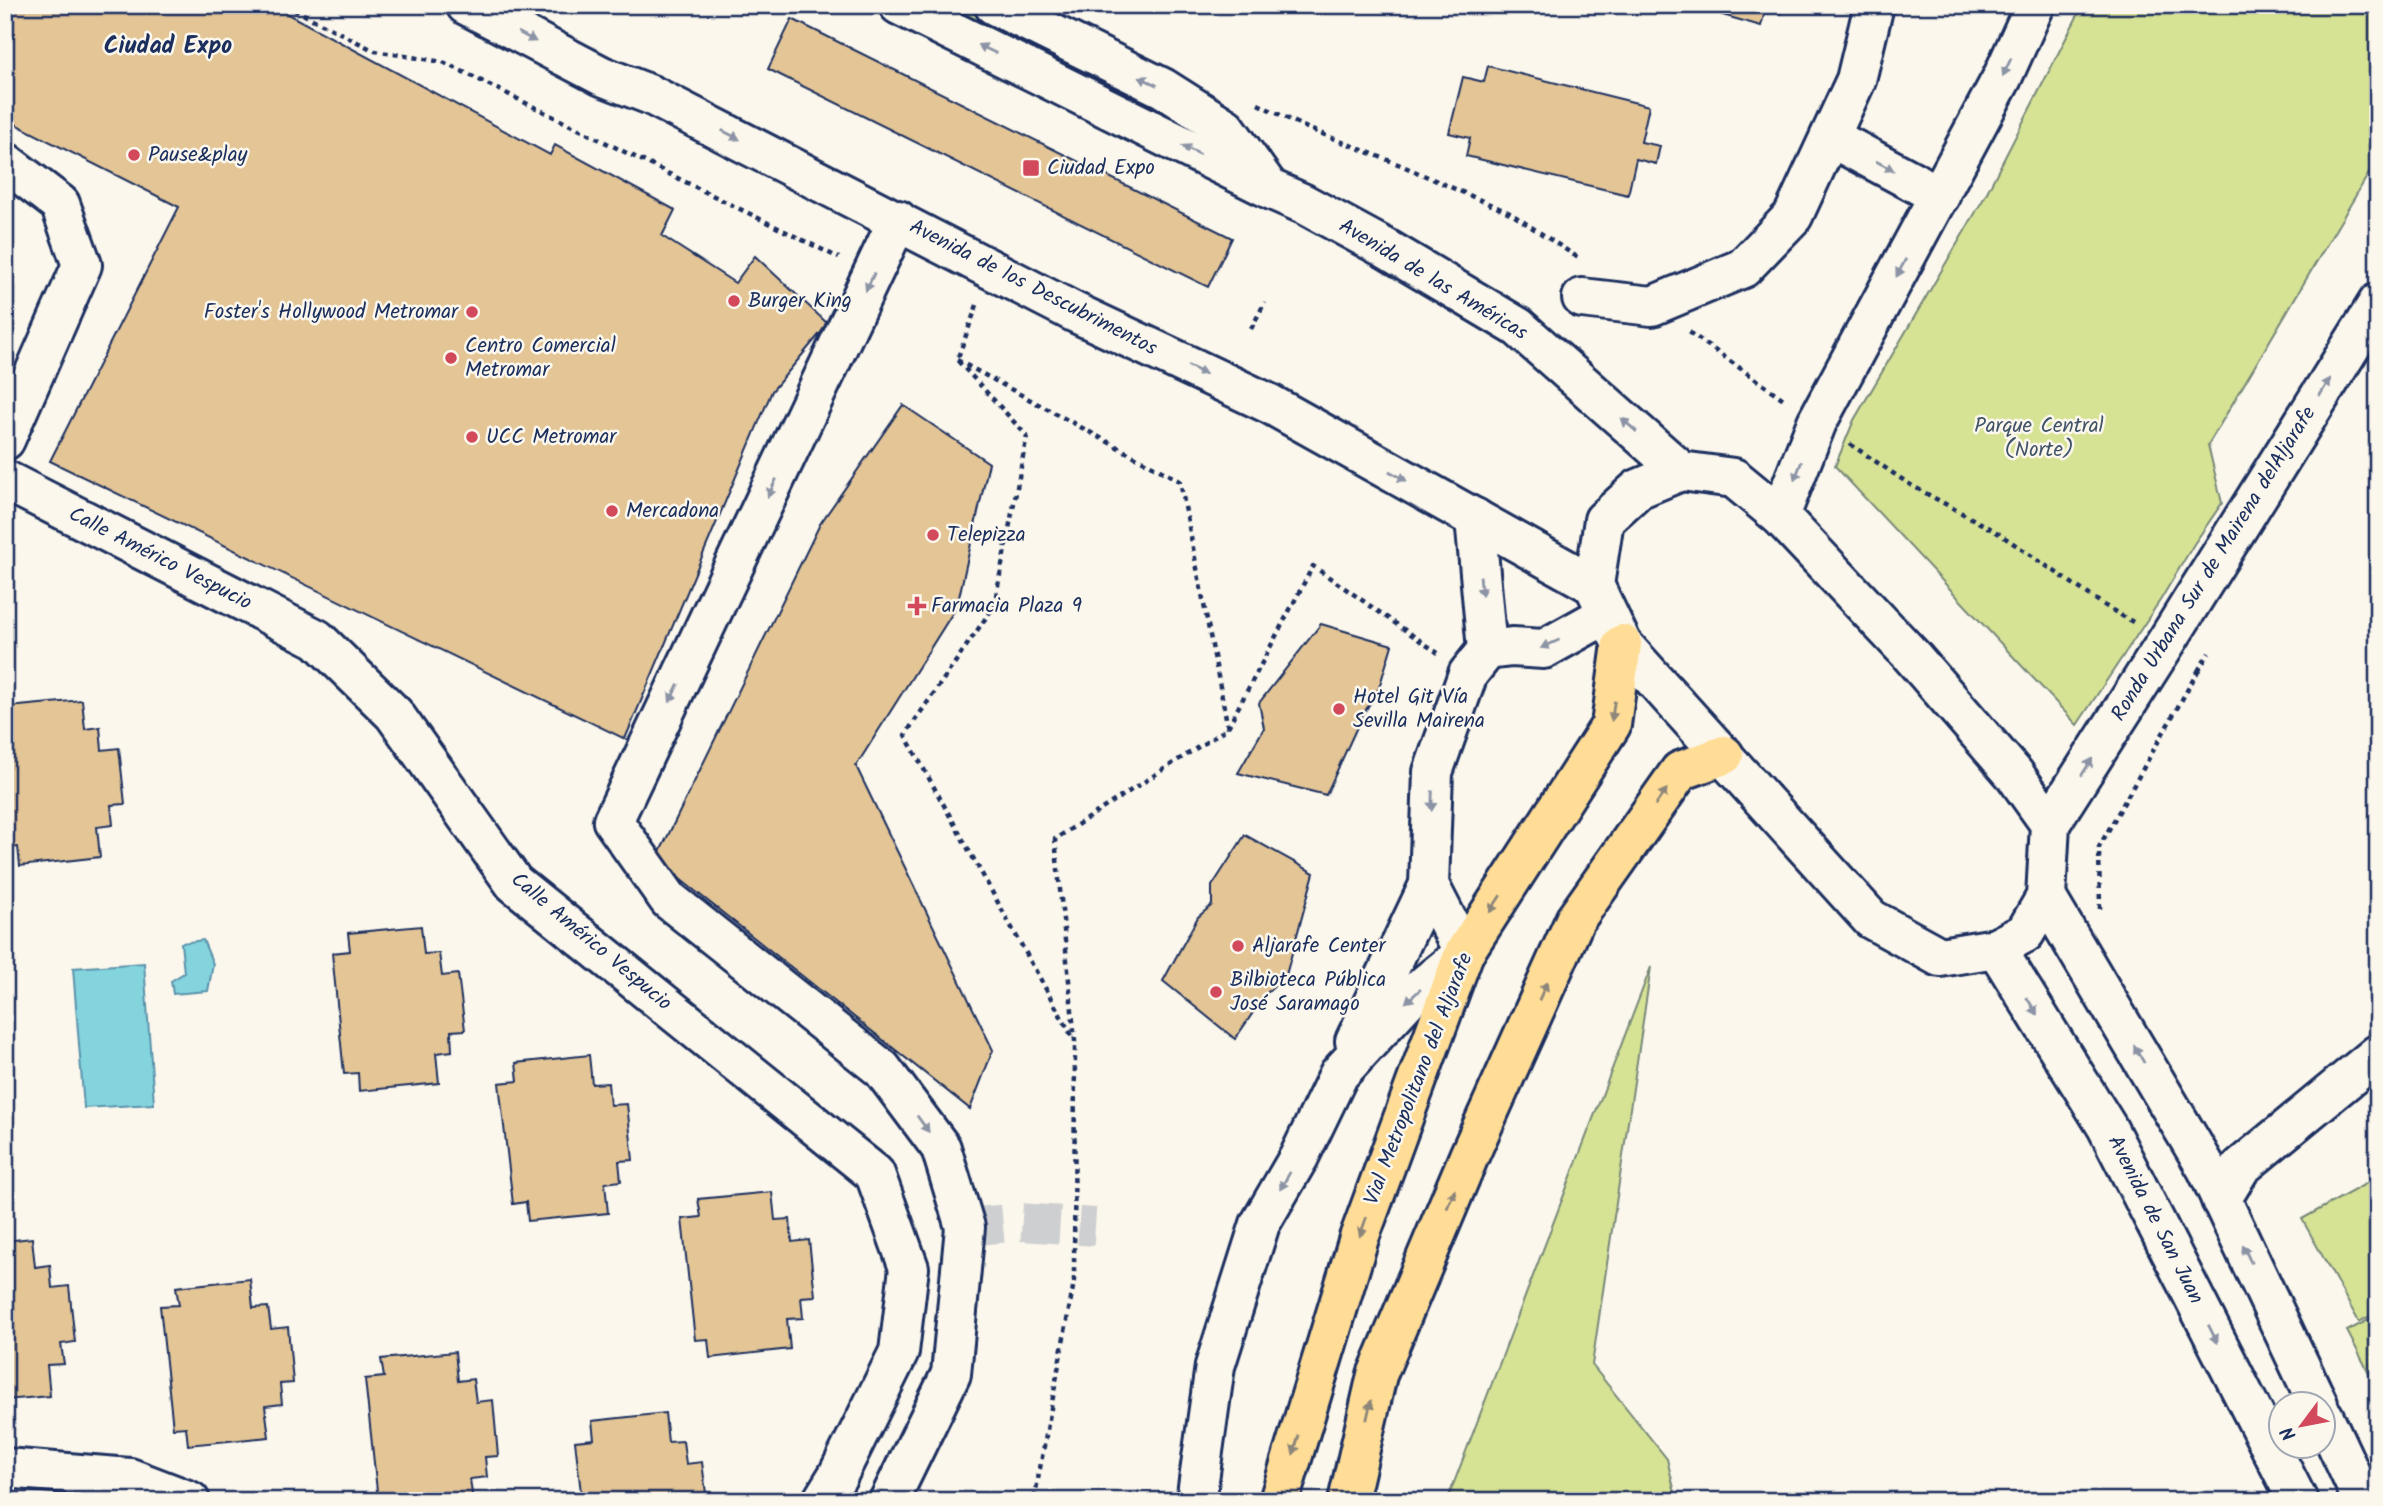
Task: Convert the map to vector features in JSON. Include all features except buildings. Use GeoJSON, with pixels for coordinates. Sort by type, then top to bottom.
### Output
{"type":"FeatureCollection","features":[{"type":"Feature","properties":{"kind":"main road","name":"Vial Metropolitano del Aljarafe"},"geometry":{"type":"LineString","coordinates":[[1279,1501],[1359,1238],[1464,953],[1611,725],[1608,614]]}},
{"type":"Feature","properties":{"kind":"main road"},"geometry":{"type":"LineString","coordinates":[[1348,1501],[1377,1375],[1469,1156],[1575,920],[1680,771],[1724,755]]}},
{"type":"Feature","properties":{"kind":"street","name":"Avenida de los Descubrimentos"},"geometry":{"type":"LineString","coordinates":[[466,5],[602,76],[652,95],[1074,312],[1270,404],[1475,518],[1608,614],[1724,755],[1871,919],[1940,957],[1996,948]]}},
{"type":"Feature","properties":{"kind":"street","name":"Avenida de las Américas"},"geometry":{"type":"LineString","coordinates":[[899,5],[1304,204],[1385,248],[1518,327],[1681,471]]}},
{"type":"Feature","properties":{"kind":"street"},"geometry":{"type":"LineString","coordinates":[[994,5],[1163,88],[1226,128],[1270,189]]}},
{"type":"Feature","properties":{"kind":"street"},"geometry":{"type":"LineString","coordinates":[[1584,281],[1651,306],[1743,268],[1793,216],[1856,80],[1874,5]]}},
{"type":"Feature","properties":{"kind":"street"},"geometry":{"type":"LineString","coordinates":[[1780,516],[1817,422],[2002,78],[2035,5]]}},
{"type":"Feature","properties":{"kind":"street"},"geometry":{"type":"LineString","coordinates":[[1830,137],[1940,195]]}},
{"type":"Feature","properties":{"kind":"street"},"geometry":{"type":"LineString","coordinates":[[5,162],[60,204],[82,265],[5,440]]}},
{"type":"Feature","properties":{"kind":"street"},"geometry":{"type":"LineString","coordinates":[[888,1501],[951,1374],[965,1227],[941,1148],[882,1069],[669,900],[613,821],[898,220]]}},
{"type":"Feature","properties":{"kind":"street","name":"Ronda Urbana Sur de Mairena delAljarafe"},"geometry":{"type":"LineString","coordinates":[[2050,824],[2378,303]]}},
{"type":"Feature","properties":{"kind":"street"},"geometry":{"type":"LineString","coordinates":[[1478,662],[1512,647],[1544,649],[1608,614],[1604,520],[1638,489],[1681,471],[1734,478],[1780,516],[1910,654],[2015,775],[2050,824],[2046,897],[2025,933],[1996,948]]}},
{"type":"Feature","properties":{"kind":"street","name":"Calle Américo Vespucio"},"geometry":{"type":"LineString","coordinates":[[5,480],[317,639],[394,714],[514,883],[876,1174],[909,1268],[898,1352],[838,1475],[822,1501]]}},
{"type":"Feature","properties":{"kind":"street"},"geometry":{"type":"LineString","coordinates":[[1196,1501],[1215,1366],[1260,1224],[1299,1157],[1429,885],[1433,772],[1478,662],[1475,518]]}},
{"type":"Feature","properties":{"kind":"street"},"geometry":{"type":"LineString","coordinates":[[1339,1074],[1410,997],[1464,953],[1429,885]]}},
{"type":"Feature","properties":{"kind":"street"},"geometry":{"type":"LineString","coordinates":[[2046,897],[2207,1169],[2311,1390]]}},
{"type":"Feature","properties":{"kind":"street","name":"Avenida de San Juan"},"geometry":{"type":"LineString","coordinates":[[1996,948],[2107,1127],[2298,1501]]}},
{"type":"Feature","properties":{"kind":"street"},"geometry":{"type":"LineString","coordinates":[[2221,1200],[2241,1167],[2378,1054]]}},
{"type":"Feature","properties":{"kind":"street"},"geometry":{"type":"LineString","coordinates":[[2338,1448],[2363,1501]]}},
{"type":"Feature","properties":{"kind":"street"},"geometry":{"type":"LineString","coordinates":[[5,1468],[130,1478],[190,1501]]}},
{"type":"Feature","properties":{"kind":"path"},"geometry":{"type":"LineString","coordinates":[[285,5],[375,51],[443,62],[874,275]]}},
{"type":"Feature","properties":{"kind":"path"},"geometry":{"type":"LineString","coordinates":[[1250,100],[1307,128],[1510,213],[1584,281]]}},
{"type":"Feature","properties":{"kind":"path"},"geometry":{"type":"LineString","coordinates":[[957,360],[979,300]]}},
{"type":"Feature","properties":{"kind":"path"},"geometry":{"type":"LineString","coordinates":[[1251,329],[1265,302]]}},
{"type":"Feature","properties":{"kind":"path"},"geometry":{"type":"LineString","coordinates":[[1651,306],[1909,484],[1998,533]]}},
{"type":"Feature","properties":{"kind":"path"},"geometry":{"type":"LineString","coordinates":[[957,360],[1180,481],[1228,728]]}},
{"type":"Feature","properties":{"kind":"path"},"geometry":{"type":"LineString","coordinates":[[957,360],[1027,436],[994,606],[905,735],[1075,1041]]}},
{"type":"Feature","properties":{"kind":"path"},"geometry":{"type":"LineString","coordinates":[[1034,1501],[1074,1282],[1075,1041],[1055,839],[1228,728],[1313,566],[1478,662]]}},
{"type":"Feature","properties":{"kind":"green space"},"geometry":{"type":"Polygon","coordinates":[[[947,5],[966,5],[1157,97],[1156,106],[947,5]]]}},
{"type":"Feature","properties":{"kind":"green space","name":"Parque Central (Norte)"},"geometry":{"type":"Polygon","coordinates":[[[2083,5],[2378,5],[2378,158],[2208,445],[2222,503],[2077,725],[1835,466],[1854,420],[1984,198],[2083,5]]]}},
{"type":"Feature","properties":{"kind":"green space"},"geometry":{"type":"Polygon","coordinates":[[[1651,967],[1592,1365],[1667,1459],[1677,1501],[1447,1501],[1651,967]]]}},
{"type":"Feature","properties":{"kind":"green space"},"geometry":{"type":"Polygon","coordinates":[[[2378,1177],[2378,1312],[2359,1322],[2302,1219],[2378,1177]]]}},
{"type":"Feature","properties":{"kind":"green space"},"geometry":{"type":"Polygon","coordinates":[[[2378,1315],[2378,1390],[2347,1331],[2378,1315]]]}},
{"type":"Feature","properties":{"kind":"water"},"geometry":{"type":"Polygon","coordinates":[[[203,940],[213,964],[208,991],[173,994],[171,981],[184,973],[181,943],[203,940]]]}},
{"type":"Feature","properties":{"kind":"water"},"geometry":{"type":"Polygon","coordinates":[[[144,963],[154,1104],[84,1108],[73,968],[144,963]]]}},
{"type":"Feature","properties":{"kind":"tunnel"},"geometry":{"type":"LineString","coordinates":[[965,1227],[1020,1222],[1095,1227]]}},
{"type":"Feature","properties":{"kind":"place","name":"Pause&play"},"geometry":{"type":"Point","coordinates":[134,155]}},
{"type":"Feature","properties":{"kind":"place","name":"Ciudad Expo"},"geometry":{"type":"Point","coordinates":[1031,168]}},
{"type":"Feature","properties":{"kind":"place","name":"Burger King"},"geometry":{"type":"Point","coordinates":[734,301]}},
{"type":"Feature","properties":{"kind":"place","name":"Foster's Hollywood Metromar"},"geometry":{"type":"Point","coordinates":[472,312]}},
{"type":"Feature","properties":{"kind":"place","name":"Centro Comercial Metromar"},"geometry":{"type":"Point","coordinates":[451,358]}},
{"type":"Feature","properties":{"kind":"place","name":"UCC Metromar"},"geometry":{"type":"Point","coordinates":[472,437]}},
{"type":"Feature","properties":{"kind":"place","name":"Mercadona"},"geometry":{"type":"Point","coordinates":[612,511]}},
{"type":"Feature","properties":{"kind":"place","name":"Telepizza"},"geometry":{"type":"Point","coordinates":[933,535]}},
{"type":"Feature","properties":{"kind":"place","name":"Farmacia Plaza 9"},"geometry":{"type":"Point","coordinates":[917,606]}},
{"type":"Feature","properties":{"kind":"place","name":"Hotel Git Vía Sevilla Mairena"},"geometry":{"type":"Point","coordinates":[1339,709]}},
{"type":"Feature","properties":{"kind":"place","name":"Aljarafe Center"},"geometry":{"type":"Point","coordinates":[1238,946]}},
{"type":"Feature","properties":{"kind":"place","name":"Bilbioteca Pública José Saramago"},"geometry":{"type":"Point","coordinates":[1216,992]}},
{"type":"Feature","properties":{"kind":"district","name":"Ciudad Expo"},"geometry":{"type":"Point","coordinates":[168,46]}}]}
